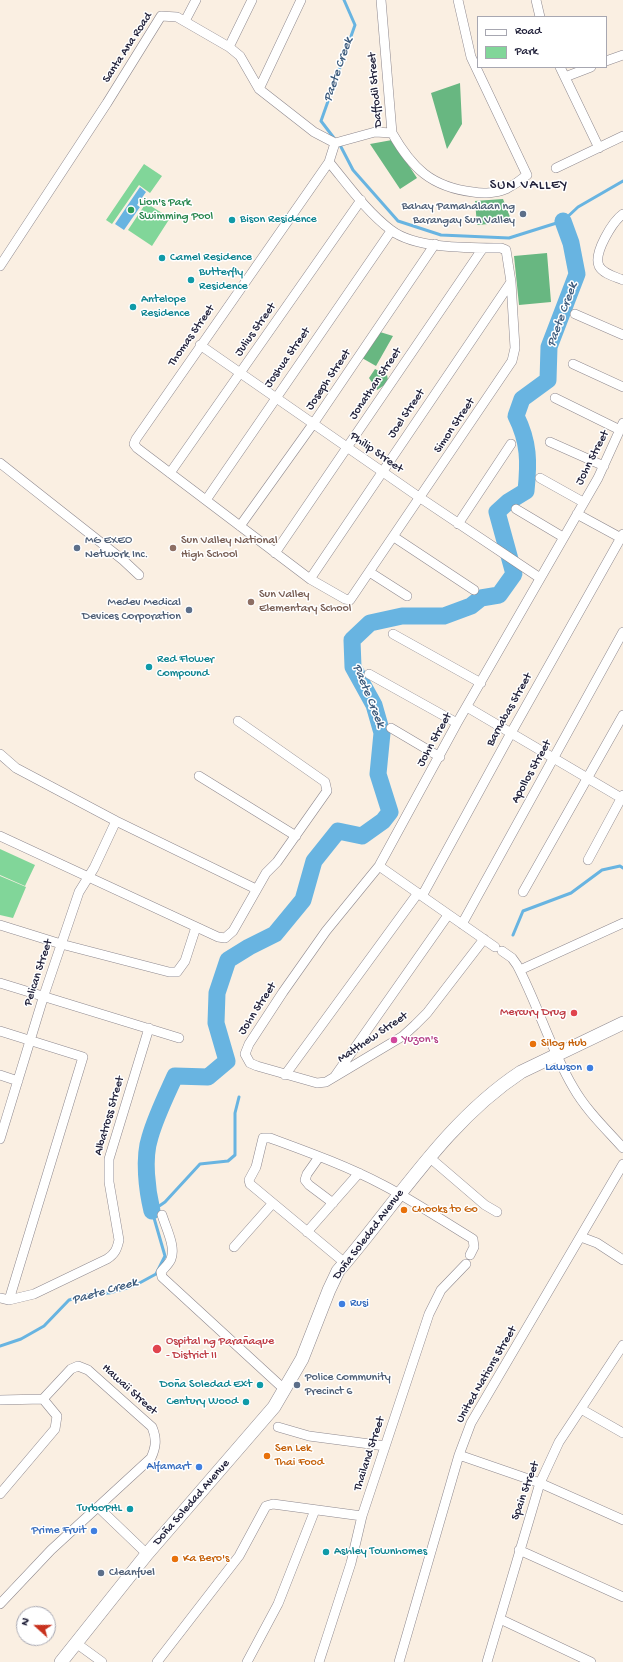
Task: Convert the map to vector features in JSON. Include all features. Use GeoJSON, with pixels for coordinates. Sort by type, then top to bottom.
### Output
{"type":"FeatureCollection","features":[{"type":"Feature","properties":{"kind":"main road","name":"Doña Soledad Avenue"},"geometry":{"type":"LineString","coordinates":[[62,1662],[147,1554],[261,1424],[285,1390],[302,1359],[335,1277],[429,1157],[492,1093],[522,1072],[623,1023]]}},
{"type":"Feature","properties":{"kind":"street"},"geometry":{"type":"LineString","coordinates":[[185,21],[196,0]]}},
{"type":"Feature","properties":{"kind":"street"},"geometry":{"type":"LineString","coordinates":[[229,47],[252,0]]}},
{"type":"Feature","properties":{"kind":"street"},"geometry":{"type":"LineString","coordinates":[[259,89],[301,0]]}},
{"type":"Feature","properties":{"kind":"street","name":"Daffodil Street"},"geometry":{"type":"LineString","coordinates":[[381,0],[392,133],[403,151],[418,170],[435,181],[455,190],[483,194],[506,190],[527,175],[471,57],[458,0]]}},
{"type":"Feature","properties":{"kind":"street"},"geometry":{"type":"LineString","coordinates":[[536,0],[540,16]]}},
{"type":"Feature","properties":{"kind":"street","name":"Santa Ana Road"},"geometry":{"type":"LineString","coordinates":[[0,266],[103,110],[161,16],[177,17],[229,47],[240,56],[259,89],[314,132],[335,143]]}},
{"type":"Feature","properties":{"kind":"street"},"geometry":{"type":"LineString","coordinates":[[607,61],[623,55]]}},
{"type":"Feature","properties":{"kind":"street"},"geometry":{"type":"LineString","coordinates":[[560,68],[599,148]]}},
{"type":"Feature","properties":{"kind":"street"},"geometry":{"type":"LineString","coordinates":[[565,77],[588,68]]}},
{"type":"Feature","properties":{"kind":"street"},"geometry":{"type":"LineString","coordinates":[[335,143],[375,132],[392,133]]}},
{"type":"Feature","properties":{"kind":"street"},"geometry":{"type":"LineString","coordinates":[[556,168],[623,136]]}},
{"type":"Feature","properties":{"kind":"street","name":"Thomas Street"},"geometry":{"type":"LineString","coordinates":[[170,473],[137,448],[134,444],[136,439],[200,345],[329,162],[335,143]]}},
{"type":"Feature","properties":{"kind":"street"},"geometry":{"type":"LineString","coordinates":[[329,162],[361,200],[391,231],[410,240],[435,244],[483,248]]}},
{"type":"Feature","properties":{"kind":"street","name":"Julius Street"},"geometry":{"type":"LineString","coordinates":[[170,473],[361,200]]}},
{"type":"Feature","properties":{"kind":"street"},"geometry":{"type":"LineString","coordinates":[[623,214],[612,225],[602,246],[598,259],[598,265],[602,269],[623,280]]}},
{"type":"Feature","properties":{"kind":"street","name":"Joshua Street"},"geometry":{"type":"LineString","coordinates":[[206,500],[391,231]]}},
{"type":"Feature","properties":{"kind":"street","name":"Joseph Street"},"geometry":{"type":"LineString","coordinates":[[240,526],[313,424],[435,244]]}},
{"type":"Feature","properties":{"kind":"street","name":"Simon Street"},"geometry":{"type":"LineString","coordinates":[[310,579],[350,600],[512,361],[515,348],[507,252],[502,248],[483,248]]}},
{"type":"Feature","properties":{"kind":"street","name":"Jonathan Street"},"geometry":{"type":"LineString","coordinates":[[275,553],[483,248]]}},
{"type":"Feature","properties":{"kind":"street","name":"Joel Street"},"geometry":{"type":"LineString","coordinates":[[310,579],[510,282]]}},
{"type":"Feature","properties":{"kind":"street"},"geometry":{"type":"LineString","coordinates":[[575,314],[623,336]]}},
{"type":"Feature","properties":{"kind":"street","name":"Philip Street"},"geometry":{"type":"LineString","coordinates":[[200,345],[382,472],[540,578]]}},
{"type":"Feature","properties":{"kind":"street"},"geometry":{"type":"LineString","coordinates":[[574,364],[623,387]]}},
{"type":"Feature","properties":{"kind":"street"},"geometry":{"type":"LineString","coordinates":[[555,398],[622,427]]}},
{"type":"Feature","properties":{"kind":"street","name":"John Street"},"geometry":{"type":"LineString","coordinates":[[245,1054],[249,1044],[282,992],[326,931],[379,866],[440,757],[457,723],[604,466],[622,427]]}},
{"type":"Feature","properties":{"kind":"street"},"geometry":{"type":"LineString","coordinates":[[550,442],[604,466]]}},
{"type":"Feature","properties":{"kind":"street"},"geometry":{"type":"LineString","coordinates":[[458,524],[511,444]]}},
{"type":"Feature","properties":{"kind":"street"},"geometry":{"type":"LineString","coordinates":[[0,462],[140,575]]}},
{"type":"Feature","properties":{"kind":"street"},"geometry":{"type":"LineString","coordinates":[[170,473],[310,579]]}},
{"type":"Feature","properties":{"kind":"street"},"geometry":{"type":"LineString","coordinates":[[540,478],[583,502]]}},
{"type":"Feature","properties":{"kind":"street"},"geometry":{"type":"LineString","coordinates":[[516,509],[563,537]]}},
{"type":"Feature","properties":{"kind":"street"},"geometry":{"type":"LineString","coordinates":[[577,514],[622,537]]}},
{"type":"Feature","properties":{"kind":"street"},"geometry":{"type":"LineString","coordinates":[[394,537],[474,590]]}},
{"type":"Feature","properties":{"kind":"street","name":"Barnabas Street"},"geometry":{"type":"LineString","coordinates":[[285,1075],[420,895],[622,537]]}},
{"type":"Feature","properties":{"kind":"street"},"geometry":{"type":"LineString","coordinates":[[370,572],[407,596]]}},
{"type":"Feature","properties":{"kind":"street","name":"Apollos Street"},"geometry":{"type":"LineString","coordinates":[[462,924],[623,632]]}},
{"type":"Feature","properties":{"kind":"street"},"geometry":{"type":"LineString","coordinates":[[393,634],[481,683]]}},
{"type":"Feature","properties":{"kind":"street"},"geometry":{"type":"LineString","coordinates":[[369,674],[457,723]]}},
{"type":"Feature","properties":{"kind":"street"},"geometry":{"type":"LineString","coordinates":[[467,707],[622,797],[588,860]]}},
{"type":"Feature","properties":{"kind":"street"},"geometry":{"type":"LineString","coordinates":[[523,892],[623,715]]}},
{"type":"Feature","properties":{"kind":"street"},"geometry":{"type":"LineString","coordinates":[[0,836],[218,937],[225,938],[233,931],[266,873],[278,862],[327,791],[324,782],[238,721]]}},
{"type":"Feature","properties":{"kind":"street"},"geometry":{"type":"LineString","coordinates":[[391,728],[440,757]]}},
{"type":"Feature","properties":{"kind":"street"},"geometry":{"type":"LineString","coordinates":[[0,754],[16,768],[116,821],[256,889]]}},
{"type":"Feature","properties":{"kind":"street"},"geometry":{"type":"LineString","coordinates":[[199,776],[296,836]]}},
{"type":"Feature","properties":{"kind":"street","name":"Pelican Street"},"geometry":{"type":"LineString","coordinates":[[0,1139],[60,944],[79,892],[94,868],[116,821]]}},
{"type":"Feature","properties":{"kind":"street"},"geometry":{"type":"LineString","coordinates":[[379,866],[512,958],[520,970],[557,1056],[583,1103],[623,1148]]}},
{"type":"Feature","properties":{"kind":"street"},"geometry":{"type":"LineString","coordinates":[[333,1079],[448,915]]}},
{"type":"Feature","properties":{"kind":"street"},"geometry":{"type":"LineString","coordinates":[[520,970],[623,923]]}},
{"type":"Feature","properties":{"kind":"street"},"geometry":{"type":"LineString","coordinates":[[0,925],[60,944],[161,971],[177,972],[185,961],[196,927]]}},
{"type":"Feature","properties":{"kind":"street","name":"Matthew Street"},"geometry":{"type":"LineString","coordinates":[[245,1054],[250,1063],[285,1075],[317,1083],[326,1082],[333,1079],[403,1036],[427,1014],[484,939]]}},
{"type":"Feature","properties":{"kind":"street"},"geometry":{"type":"LineString","coordinates":[[0,983],[44,995],[179,1038]]}},
{"type":"Feature","properties":{"kind":"street","name":"Albatross Street"},"geometry":{"type":"LineString","coordinates":[[5,1299],[34,1294],[113,1255],[118,1247],[120,1240],[109,1182],[109,1159],[149,1028]]}},
{"type":"Feature","properties":{"kind":"street"},"geometry":{"type":"LineString","coordinates":[[0,1031],[84,1057],[5,1299]]}},
{"type":"Feature","properties":{"kind":"street"},"geometry":{"type":"LineString","coordinates":[[0,1075],[18,1081]]}},
{"type":"Feature","properties":{"kind":"street"},"geometry":{"type":"LineString","coordinates":[[345,1263],[272,1204],[249,1182],[256,1167],[263,1138],[270,1138],[359,1173],[400,1194],[472,1239],[474,1246],[470,1255]]}},
{"type":"Feature","properties":{"kind":"street"},"geometry":{"type":"LineString","coordinates":[[319,1157],[307,1174],[305,1180],[309,1185],[333,1203]]}},
{"type":"Feature","properties":{"kind":"street"},"geometry":{"type":"LineString","coordinates":[[429,1157],[485,1205],[497,1212]]}},
{"type":"Feature","properties":{"kind":"street","name":"United Nations Street"},"geometry":{"type":"LineString","coordinates":[[399,1662],[459,1455],[471,1423],[623,1164]]}},
{"type":"Feature","properties":{"kind":"street"},"geometry":{"type":"LineString","coordinates":[[307,1232],[359,1173]]}},
{"type":"Feature","properties":{"kind":"street"},"geometry":{"type":"LineString","coordinates":[[234,1247],[272,1204]]}},
{"type":"Feature","properties":{"kind":"street"},"geometry":{"type":"LineString","coordinates":[[162,1215],[171,1244],[172,1255],[170,1261],[161,1272],[162,1277],[285,1390]]}},
{"type":"Feature","properties":{"kind":"street"},"geometry":{"type":"LineString","coordinates":[[581,1237],[597,1243],[623,1260]]}},
{"type":"Feature","properties":{"kind":"street","name":"Thailand Street"},"geometry":{"type":"LineString","coordinates":[[319,1662],[351,1563],[362,1516],[429,1314],[441,1290],[466,1264]]}},
{"type":"Feature","properties":{"kind":"street","name":"Spain Street"},"geometry":{"type":"LineString","coordinates":[[488,1662],[519,1550],[540,1482],[559,1442],[623,1346]]}},
{"type":"Feature","properties":{"kind":"street","name":"Hawaii Street"},"geometry":{"type":"LineString","coordinates":[[0,1604],[50,1550],[151,1458],[155,1444],[155,1436],[152,1427],[88,1370],[78,1366],[71,1369],[43,1399]]}},
{"type":"Feature","properties":{"kind":"street"},"geometry":{"type":"LineString","coordinates":[[0,1400],[43,1399],[57,1416],[55,1429],[0,1494]]}},
{"type":"Feature","properties":{"kind":"street"},"geometry":{"type":"LineString","coordinates":[[581,1409],[623,1434]]}},
{"type":"Feature","properties":{"kind":"street"},"geometry":{"type":"LineString","coordinates":[[278,1427],[299,1435],[385,1446]]}},
{"type":"Feature","properties":{"kind":"street"},"geometry":{"type":"LineString","coordinates":[[459,1455],[540,1482],[623,1520]]}},
{"type":"Feature","properties":{"kind":"street"},"geometry":{"type":"LineString","coordinates":[[158,1662],[239,1556],[266,1506],[273,1504],[362,1516]]}},
{"type":"Feature","properties":{"kind":"street"},"geometry":{"type":"LineString","coordinates":[[98,1507],[147,1554]]}},
{"type":"Feature","properties":{"kind":"street"},"geometry":{"type":"LineString","coordinates":[[247,1662],[278,1604],[315,1510]]}},
{"type":"Feature","properties":{"kind":"street"},"geometry":{"type":"LineString","coordinates":[[519,1550],[623,1597]]}},
{"type":"Feature","properties":{"kind":"street"},"geometry":{"type":"LineString","coordinates":[[500,1619],[591,1662]]}},
{"type":"Feature","properties":{"kind":"street"},"geometry":{"type":"LineString","coordinates":[[76,1643],[102,1662]]}},
{"type":"Feature","properties":{"kind":"green space"},"geometry":{"type":"Polygon","coordinates":[[[460,83],[462,124],[447,149],[431,93],[460,83]]]}},
{"type":"Feature","properties":{"kind":"green space"},"geometry":{"type":"Polygon","coordinates":[[[392,140],[417,178],[400,189],[370,144],[392,140]]]}},
{"type":"Feature","properties":{"kind":"green space"},"geometry":{"type":"Polygon","coordinates":[[[144,164],[162,176],[150,193],[139,185],[112,224],[106,220],[144,164]]]}},
{"type":"Feature","properties":{"kind":"green space"},"geometry":{"type":"Polygon","coordinates":[[[503,199],[512,222],[477,225],[475,201],[503,199]]]}},
{"type":"Feature","properties":{"kind":"green space"},"geometry":{"type":"Polygon","coordinates":[[[146,203],[170,218],[152,246],[128,230],[146,203]]]}},
{"type":"Feature","properties":{"kind":"green space"},"geometry":{"type":"Polygon","coordinates":[[[547,253],[551,302],[519,305],[514,256],[547,253]]]}},
{"type":"Feature","properties":{"kind":"green space"},"geometry":{"type":"Polygon","coordinates":[[[380,332],[393,336],[376,366],[362,358],[380,332]]]}},
{"type":"Feature","properties":{"kind":"green space"},"geometry":{"type":"Polygon","coordinates":[[[375,369],[387,375],[388,380],[386,384],[377,390],[369,378],[375,369]]]}},
{"type":"Feature","properties":{"kind":"green space"},"geometry":{"type":"Polygon","coordinates":[[[0,849],[35,865],[25,886],[0,875],[0,849]]]}},
{"type":"Feature","properties":{"kind":"green space"},"geometry":{"type":"Polygon","coordinates":[[[0,876],[26,887],[13,918],[0,915],[0,876]]]}},
{"type":"Feature","properties":{"kind":"water"},"geometry":{"type":"Polygon","coordinates":[[[140,187],[146,192],[137,205],[140,207],[124,230],[115,224],[140,187]]]}},
{"type":"Feature","properties":{"kind":"waterway","name":"Paete Creek"},"geometry":{"type":"LineString","coordinates":[[334,138],[321,121],[355,25],[344,0]]}},
{"type":"Feature","properties":{"kind":"waterway","name":"Paete Creek"},"geometry":{"type":"LineString","coordinates":[[340,145],[353,170],[398,221],[441,235],[509,238],[563,221],[578,207],[623,181]]}},
{"type":"Feature","properties":{"kind":"waterway","name":"Paete Creek"},"geometry":{"type":"LineString","coordinates":[[152,1211],[146,1174],[148,1145],[152,1129],[175,1076],[208,1077],[227,1061],[216,1023],[217,993],[228,960],[249,947],[275,934],[303,900],[314,861],[338,831],[362,836],[383,821],[390,812],[378,774],[382,733],[374,705],[353,667],[352,640],[370,623],[402,616],[444,616],[471,606],[481,598],[499,595],[514,574],[497,512],[508,502],[526,491],[528,471],[526,444],[516,416],[522,399],[548,380],[549,347],[577,274],[571,243],[563,221]]}},
{"type":"Feature","properties":{"kind":"waterway","name":"Paete Creek"},"geometry":{"type":"LineString","coordinates":[[513,935],[523,911],[571,893],[602,870],[620,866],[623,868]]}},
{"type":"Feature","properties":{"kind":"waterway","name":"Paete Creek"},"geometry":{"type":"LineString","coordinates":[[0,1346],[21,1339],[44,1326],[69,1300],[91,1294],[109,1293],[134,1286],[156,1274],[165,1256],[152,1211],[165,1202],[200,1164],[228,1161],[235,1155],[235,1113],[239,1097]]}},
{"type":"Feature","properties":{"kind":"place","name":"Lion's Park Swimming Pool"},"geometry":{"type":"Point","coordinates":[131,210]}},
{"type":"Feature","properties":{"kind":"place","name":"Bahay Pamahalaan ng Barangay Sun Valley"},"geometry":{"type":"Point","coordinates":[523,214]}},
{"type":"Feature","properties":{"kind":"place","name":"Bison Residence"},"geometry":{"type":"Point","coordinates":[232,220]}},
{"type":"Feature","properties":{"kind":"place","name":"Camel Residence"},"geometry":{"type":"Point","coordinates":[162,258]}},
{"type":"Feature","properties":{"kind":"place","name":"Butterfly Residence"},"geometry":{"type":"Point","coordinates":[191,280]}},
{"type":"Feature","properties":{"kind":"place","name":"Antelope Residence"},"geometry":{"type":"Point","coordinates":[133,307]}},
{"type":"Feature","properties":{"kind":"place","name":"MG EXEO Network Inc."},"geometry":{"type":"Point","coordinates":[77,548]}},
{"type":"Feature","properties":{"kind":"place","name":"Sun Valley National High School"},"geometry":{"type":"Point","coordinates":[173,548]}},
{"type":"Feature","properties":{"kind":"place","name":"Sun Valley Elementary School"},"geometry":{"type":"Point","coordinates":[251,602]}},
{"type":"Feature","properties":{"kind":"place","name":"Medev Medical Devices Corporation"},"geometry":{"type":"Point","coordinates":[189,610]}},
{"type":"Feature","properties":{"kind":"place","name":"Red Flower Compound"},"geometry":{"type":"Point","coordinates":[149,667]}},
{"type":"Feature","properties":{"kind":"place","name":"Mercury Drug"},"geometry":{"type":"Point","coordinates":[574,1013]}},
{"type":"Feature","properties":{"kind":"place","name":"Yuzon's"},"geometry":{"type":"Point","coordinates":[394,1040]}},
{"type":"Feature","properties":{"kind":"place","name":"Silog Hub"},"geometry":{"type":"Point","coordinates":[533,1044]}},
{"type":"Feature","properties":{"kind":"place","name":"Lawson"},"geometry":{"type":"Point","coordinates":[590,1068]}},
{"type":"Feature","properties":{"kind":"place","name":"Chooks to Go"},"geometry":{"type":"Point","coordinates":[404,1210]}},
{"type":"Feature","properties":{"kind":"place","name":"Rusi"},"geometry":{"type":"Point","coordinates":[342,1304]}},
{"type":"Feature","properties":{"kind":"place","name":"Ospital ng Parañaque - District II"},"geometry":{"type":"Point","coordinates":[157,1349]}},
{"type":"Feature","properties":{"kind":"place","name":"Doña Soledad Ext"},"geometry":{"type":"Point","coordinates":[260,1385]}},
{"type":"Feature","properties":{"kind":"place","name":"Police Community Precinct 6"},"geometry":{"type":"Point","coordinates":[297,1385]}},
{"type":"Feature","properties":{"kind":"place","name":"Century Wood"},"geometry":{"type":"Point","coordinates":[246,1402]}},
{"type":"Feature","properties":{"kind":"place","name":"Sen Lek Thai Food"},"geometry":{"type":"Point","coordinates":[267,1456]}},
{"type":"Feature","properties":{"kind":"place","name":"Alfamart"},"geometry":{"type":"Point","coordinates":[199,1467]}},
{"type":"Feature","properties":{"kind":"place","name":"TurboPHL"},"geometry":{"type":"Point","coordinates":[130,1509]}},
{"type":"Feature","properties":{"kind":"place","name":"Prime Fruit"},"geometry":{"type":"Point","coordinates":[94,1531]}},
{"type":"Feature","properties":{"kind":"place","name":"Ashley Townhomes"},"geometry":{"type":"Point","coordinates":[326,1552]}},
{"type":"Feature","properties":{"kind":"place","name":"Ka Bero's"},"geometry":{"type":"Point","coordinates":[175,1559]}},
{"type":"Feature","properties":{"kind":"place","name":"Cleanfuel"},"geometry":{"type":"Point","coordinates":[101,1573]}},
{"type":"Feature","properties":{"kind":"district","name":"SUN VALLEY"},"geometry":{"type":"Point","coordinates":[529,186]}}]}
